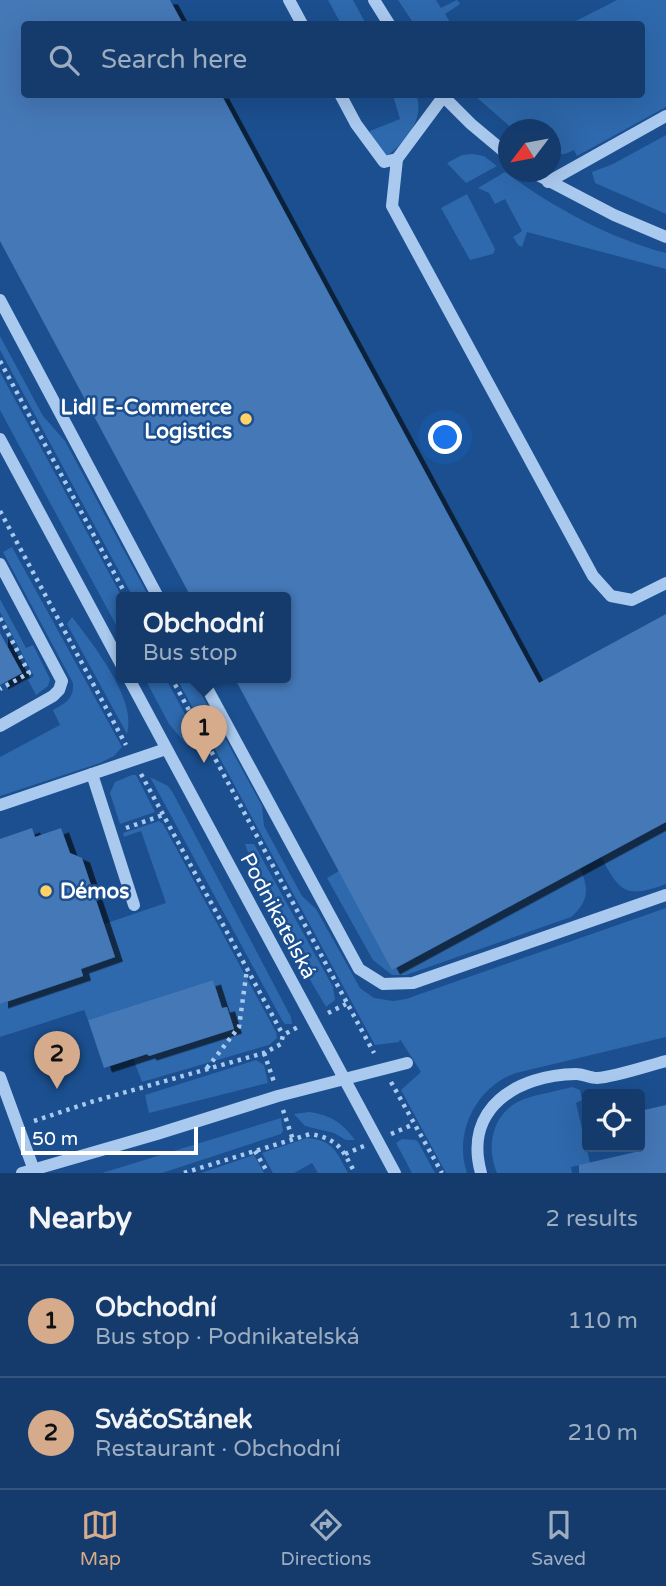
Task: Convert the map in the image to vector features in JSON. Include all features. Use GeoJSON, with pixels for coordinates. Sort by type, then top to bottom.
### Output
{"type":"FeatureCollection","features":[{"type":"Feature","properties":{"kind":"street"},"geometry":{"type":"LineString","coordinates":[[289,0],[300,21]]}},
{"type":"Feature","properties":{"kind":"street"},"geometry":{"type":"LineString","coordinates":[[374,0],[387,21]]}},
{"type":"Feature","properties":{"kind":"street"},"geometry":{"type":"LineString","coordinates":[[342,98],[356,124],[384,162],[397,159]]}},
{"type":"Feature","properties":{"kind":"street"},"geometry":{"type":"LineString","coordinates":[[441,98],[397,159],[392,206],[593,576],[611,596],[632,600],[666,583]]}},
{"type":"Feature","properties":{"kind":"street"},"geometry":{"type":"LineString","coordinates":[[444,98],[498,146]]}},
{"type":"Feature","properties":{"kind":"street"},"geometry":{"type":"LineString","coordinates":[[561,175],[666,116]]}},
{"type":"Feature","properties":{"kind":"street"},"geometry":{"type":"LineString","coordinates":[[548,182],[666,237]]}},
{"type":"Feature","properties":{"kind":"street"},"geometry":{"type":"LineString","coordinates":[[0,300],[155,592]]}},
{"type":"Feature","properties":{"kind":"street"},"geometry":{"type":"LineString","coordinates":[[0,439],[116,655]]}},
{"type":"Feature","properties":{"kind":"street"},"geometry":{"type":"LineString","coordinates":[[0,564],[62,681],[53,696],[0,726]]}},
{"type":"Feature","properties":{"kind":"street","name":"Podnikatelská"},"geometry":{"type":"LineString","coordinates":[[131,683],[395,1173]]}},
{"type":"Feature","properties":{"kind":"street"},"geometry":{"type":"LineString","coordinates":[[204,683],[359,970],[383,984],[413,983],[666,895]]}},
{"type":"Feature","properties":{"kind":"street"},"geometry":{"type":"LineString","coordinates":[[0,805],[166,749]]}},
{"type":"Feature","properties":{"kind":"street"},"geometry":{"type":"LineString","coordinates":[[92,774],[134,905]]}},
{"type":"Feature","properties":{"kind":"street"},"geometry":{"type":"LineString","coordinates":[[481,1173],[477,1143],[481,1124],[489,1109],[501,1096],[520,1086],[550,1078],[577,1074],[598,1078],[666,1061]]}},
{"type":"Feature","properties":{"kind":"street"},"geometry":{"type":"LineString","coordinates":[[0,1077],[18,1126],[30,1172],[344,1079],[407,1063]]}},
{"type":"Feature","properties":{"kind":"path"},"geometry":{"type":"LineString","coordinates":[[0,360],[124,592]]}},
{"type":"Feature","properties":{"kind":"path"},"geometry":{"type":"LineString","coordinates":[[8,544],[16,540]]}},
{"type":"Feature","properties":{"kind":"path"},"geometry":{"type":"LineString","coordinates":[[0,618],[29,673],[0,689]]}},
{"type":"Feature","properties":{"kind":"path"},"geometry":{"type":"LineString","coordinates":[[174,683],[346,1004]]}},
{"type":"Feature","properties":{"kind":"path"},"geometry":{"type":"LineString","coordinates":[[111,833],[163,814]]}},
{"type":"Feature","properties":{"kind":"path"},"geometry":{"type":"LineString","coordinates":[[207,1069],[239,1027],[247,969]]}},
{"type":"Feature","properties":{"kind":"path"},"geometry":{"type":"LineString","coordinates":[[18,1126],[275,1048],[281,1044],[283,1035]]}},
{"type":"Feature","properties":{"kind":"path"},"geometry":{"type":"LineString","coordinates":[[414,1124],[442,1173]]}},
{"type":"Feature","properties":{"kind":"path"},"geometry":{"type":"LineString","coordinates":[[184,1173],[310,1135],[327,1137],[337,1143],[355,1173]]}},
{"type":"Feature","properties":{"kind":"path"},"geometry":{"type":"LineString","coordinates":[[255,1151],[268,1173]]}},
{"type":"Feature","properties":{"kind":"shaded area"},"geometry":{"type":"Polygon","coordinates":[[[328,0],[353,0],[364,21],[339,21],[328,0]]]}},
{"type":"Feature","properties":{"kind":"shaded area"},"geometry":{"type":"Polygon","coordinates":[[[398,0],[436,0],[441,8],[457,0],[460,4],[445,14],[449,21],[412,21],[398,0]]]}},
{"type":"Feature","properties":{"kind":"shaded area"},"geometry":{"type":"Polygon","coordinates":[[[617,0],[666,0],[666,107],[577,156],[574,150],[561,154],[561,119],[502,119],[477,98],[645,98],[645,21],[576,21],[617,0]]]}},
{"type":"Feature","properties":{"kind":"shaded area"},"geometry":{"type":"Polygon","coordinates":[[[394,98],[417,98],[418,113],[412,130],[386,157],[368,137],[370,131],[400,119],[394,98]]]}},
{"type":"Feature","properties":{"kind":"shaded area"},"geometry":{"type":"Polygon","coordinates":[[[666,135],[666,214],[595,183],[592,172],[613,164],[666,135]]]}},
{"type":"Feature","properties":{"kind":"shaded area"},"geometry":{"type":"Polygon","coordinates":[[[462,155],[484,156],[497,166],[466,183],[447,163],[462,155]]]}},
{"type":"Feature","properties":{"kind":"shaded area"},"geometry":{"type":"Polygon","coordinates":[[[498,176],[498,182],[520,182],[582,220],[624,239],[666,253],[666,269],[527,232],[522,247],[513,237],[522,231],[505,199],[495,204],[489,193],[478,188],[498,176]]]}},
{"type":"Feature","properties":{"kind":"shaded area"},"geometry":{"type":"Polygon","coordinates":[[[467,194],[495,249],[493,254],[470,260],[441,208],[467,194]]]}},
{"type":"Feature","properties":{"kind":"shaded area"},"geometry":{"type":"Polygon","coordinates":[[[0,336],[43,416],[65,441],[146,592],[130,592],[0,350],[0,336]]]}},
{"type":"Feature","properties":{"kind":"shaded area"},"geometry":{"type":"Polygon","coordinates":[[[0,372],[119,592],[116,592],[116,625],[0,410],[0,372]]]}},
{"type":"Feature","properties":{"kind":"shaded area"},"geometry":{"type":"Polygon","coordinates":[[[12,547],[122,747],[114,756],[100,763],[0,796],[0,757],[60,725],[53,710],[68,700],[73,688],[73,683],[3,552],[12,547]]]}},
{"type":"Feature","properties":{"kind":"shaded area"},"geometry":{"type":"Polygon","coordinates":[[[0,599],[26,648],[33,645],[50,679],[48,686],[36,695],[28,680],[34,676],[0,612],[0,599]]]}},
{"type":"Feature","properties":{"kind":"shaded area"},"geometry":{"type":"Polygon","coordinates":[[[72,617],[111,672],[126,705],[129,720],[127,734],[67,624],[72,617]]]}},
{"type":"Feature","properties":{"kind":"shaded area"},"geometry":{"type":"Polygon","coordinates":[[[147,683],[168,683],[195,733],[195,738],[187,745],[169,724],[147,683]]]}},
{"type":"Feature","properties":{"kind":"shaded area"},"geometry":{"type":"Polygon","coordinates":[[[179,683],[195,683],[262,806],[264,826],[302,896],[316,909],[360,988],[374,998],[393,1001],[406,999],[666,908],[666,1037],[516,1073],[502,1079],[480,1100],[466,1127],[463,1158],[467,1173],[446,1173],[401,1090],[421,1072],[400,1039],[399,1042],[375,1045],[179,683]]]}},
{"type":"Feature","properties":{"kind":"shaded area"},"geometry":{"type":"Polygon","coordinates":[[[136,775],[155,812],[120,824],[110,793],[115,782],[136,775]]]}},
{"type":"Feature","properties":{"kind":"shaded area"},"geometry":{"type":"Polygon","coordinates":[[[150,777],[168,786],[173,793],[291,1017],[292,1024],[285,1024],[282,1020],[150,777]]]}},
{"type":"Feature","properties":{"kind":"shaded area"},"geometry":{"type":"Polygon","coordinates":[[[159,821],[277,1038],[269,1045],[142,1082],[133,1058],[147,1054],[149,1056],[234,1029],[227,1007],[222,1008],[213,980],[88,1020],[84,1010],[0,1037],[0,1004],[82,976],[81,969],[115,957],[104,924],[166,903],[141,831],[124,837],[123,833],[159,821]]]}},
{"type":"Feature","properties":{"kind":"shaded area"},"geometry":{"type":"Polygon","coordinates":[[[666,822],[666,884],[641,891],[632,891],[619,885],[601,857],[666,822]]]}},
{"type":"Feature","properties":{"kind":"shaded area"},"geometry":{"type":"Polygon","coordinates":[[[245,844],[254,844],[333,987],[335,1000],[326,1007],[269,910],[245,844]]]}},
{"type":"Feature","properties":{"kind":"shaded area"},"geometry":{"type":"Polygon","coordinates":[[[580,868],[586,894],[581,906],[571,917],[406,975],[392,975],[373,960],[327,878],[339,871],[580,868]]]}},
{"type":"Feature","properties":{"kind":"shaded area"},"geometry":{"type":"Polygon","coordinates":[[[256,1060],[264,1065],[268,1083],[149,1113],[145,1095],[256,1060]]]}},
{"type":"Feature","properties":{"kind":"shaded area"},"geometry":{"type":"Polygon","coordinates":[[[572,1087],[580,1090],[582,1100],[576,1103],[582,1129],[582,1152],[587,1152],[590,1163],[571,1167],[572,1173],[497,1173],[492,1151],[494,1130],[505,1112],[524,1099],[572,1087]]]}},
{"type":"Feature","properties":{"kind":"shaded area"},"geometry":{"type":"Polygon","coordinates":[[[309,1112],[335,1120],[355,1140],[346,1140],[334,1133],[305,1126],[294,1114],[309,1112]]]}},
{"type":"Feature","properties":{"kind":"shaded area"},"geometry":{"type":"Polygon","coordinates":[[[281,1118],[281,1134],[162,1173],[102,1173],[281,1118]]]}},
{"type":"Feature","properties":{"kind":"shaded area"},"geometry":{"type":"Polygon","coordinates":[[[307,1138],[323,1141],[333,1148],[348,1173],[318,1173],[312,1163],[294,1173],[273,1173],[262,1153],[307,1138]]]}},
{"type":"Feature","properties":{"kind":"shaded area"},"geometry":{"type":"Polygon","coordinates":[[[402,1139],[418,1142],[435,1173],[412,1173],[396,1143],[402,1139]]]}},
{"type":"Feature","properties":{"kind":"shaded area"},"geometry":{"type":"Polygon","coordinates":[[[254,1155],[264,1173],[201,1173],[254,1155]]]}},
{"type":"Feature","properties":{"kind":"building","name":"Lidl E-Commerce Logistics"},"geometry":{"type":"Polygon","coordinates":[[[0,0],[170,0],[181,21],[21,21],[21,98],[223,98],[539,683],[666,614],[666,822],[392,970],[237,683],[291,683],[291,592],[188,592],[0,241],[0,0]]]}},
{"type":"Feature","properties":{"kind":"building"},"geometry":{"type":"Polygon","coordinates":[[[0,633],[22,673],[0,685],[0,633]]]}},
{"type":"Feature","properties":{"kind":"building","name":"Démos"},"geometry":{"type":"Polygon","coordinates":[[[32,828],[35,837],[61,828],[70,853],[82,858],[115,957],[81,969],[83,976],[0,1004],[0,839],[32,828]]]}},
{"type":"Feature","properties":{"kind":"building"},"geometry":{"type":"Polygon","coordinates":[[[213,980],[222,1008],[227,1007],[234,1029],[104,1068],[88,1020],[213,980]]]}},
{"type":"Feature","properties":{"kind":"building"},"geometry":{"type":"Polygon","coordinates":[[[666,1105],[666,1173],[579,1173],[579,1165],[645,1152],[645,1110],[666,1105]]]}},
{"type":"Feature","properties":{"kind":"place","name":"Lidl E-Commerce Logistics"},"geometry":{"type":"Point","coordinates":[246,419]}},
{"type":"Feature","properties":{"kind":"place","name":"Obchodní"},"geometry":{"type":"Point","coordinates":[204,763]}},
{"type":"Feature","properties":{"kind":"place","name":"Démos"},"geometry":{"type":"Point","coordinates":[46,891]}},
{"type":"Feature","properties":{"kind":"place","name":"SváčoStánek"},"geometry":{"type":"Point","coordinates":[57,1089]}}]}
